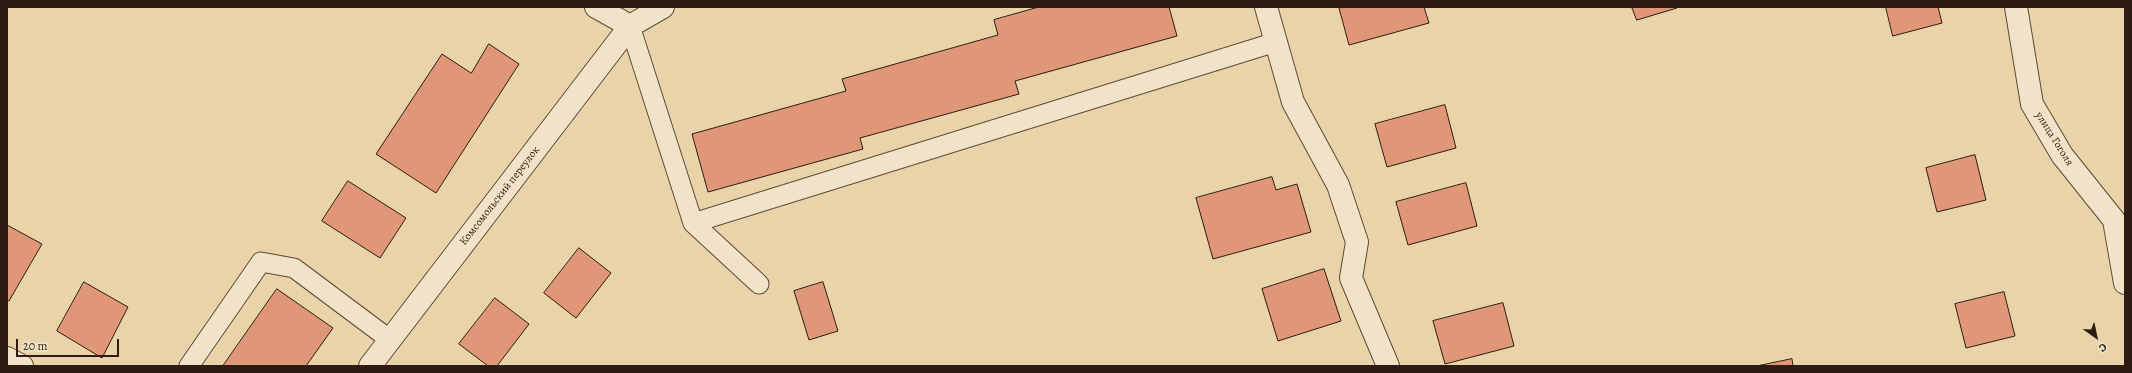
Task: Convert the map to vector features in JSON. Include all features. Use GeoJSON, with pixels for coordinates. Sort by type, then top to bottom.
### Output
{"type":"FeatureCollection","features":[{"type":"Feature","properties":{"kind":"street"},"geometry":{"type":"LineString","coordinates":[[596,7],[630,26],[663,7]]}},
{"type":"Feature","properties":{"kind":"street"},"geometry":{"type":"LineString","coordinates":[[1266,7],[1293,102],[1338,185],[1357,242],[1351,278],[1388,366]]}},
{"type":"Feature","properties":{"kind":"street","name":"улица Гоголя"},"geometry":{"type":"LineString","coordinates":[[2016,7],[2032,104],[2062,155],[2114,220],[2125,282]]}},
{"type":"Feature","properties":{"kind":"street","name":"Комсомольский переулок"},"geometry":{"type":"LineString","coordinates":[[370,366],[389,339],[630,26]]}},
{"type":"Feature","properties":{"kind":"street"},"geometry":{"type":"LineString","coordinates":[[7,358],[22,366]]}},
{"type":"Feature","properties":{"kind":"lane"},"geometry":{"type":"LineString","coordinates":[[630,26],[693,224],[759,284]]}},
{"type":"Feature","properties":{"kind":"lane"},"geometry":{"type":"LineString","coordinates":[[693,224],[1276,42]]}},
{"type":"Feature","properties":{"kind":"lane"},"geometry":{"type":"LineString","coordinates":[[189,366],[261,262],[294,268],[389,339]]}},
{"type":"Feature","properties":{"kind":"building"},"geometry":{"type":"Polygon","coordinates":[[[1039,7],[1169,7],[1177,36],[1015,81],[1019,94],[860,138],[863,149],[708,192],[692,134],[846,91],[842,79],[998,35],[994,20],[1039,7]]]}},
{"type":"Feature","properties":{"kind":"building"},"geometry":{"type":"Polygon","coordinates":[[[1424,7],[1429,23],[1349,45],[1339,8],[1424,7]]]}},
{"type":"Feature","properties":{"kind":"building"},"geometry":{"type":"Polygon","coordinates":[[[1632,7],[1677,7],[1677,8],[1637,20],[1632,7]]]}},
{"type":"Feature","properties":{"kind":"building"},"geometry":{"type":"Polygon","coordinates":[[[1886,7],[1938,7],[1942,23],[1893,36],[1886,7]]]}},
{"type":"Feature","properties":{"kind":"building"},"geometry":{"type":"Polygon","coordinates":[[[489,44],[519,64],[436,193],[376,154],[442,54],[471,73],[489,44]]]}},
{"type":"Feature","properties":{"kind":"building"},"geometry":{"type":"Polygon","coordinates":[[[1445,105],[1456,148],[1387,167],[1375,124],[1445,105]]]}},
{"type":"Feature","properties":{"kind":"building"},"geometry":{"type":"Polygon","coordinates":[[[1975,155],[1986,200],[1937,212],[1926,168],[1975,155]]]}},
{"type":"Feature","properties":{"kind":"building"},"geometry":{"type":"Polygon","coordinates":[[[1272,177],[1276,190],[1297,184],[1311,232],[1213,259],[1196,198],[1272,177]]]}},
{"type":"Feature","properties":{"kind":"building"},"geometry":{"type":"Polygon","coordinates":[[[348,181],[406,218],[380,258],[322,221],[348,181]]]}},
{"type":"Feature","properties":{"kind":"building"},"geometry":{"type":"Polygon","coordinates":[[[1466,183],[1477,226],[1408,245],[1396,202],[1466,183]]]}},
{"type":"Feature","properties":{"kind":"building"},"geometry":{"type":"Polygon","coordinates":[[[7,225],[42,244],[9,301],[7,300],[7,225]]]}},
{"type":"Feature","properties":{"kind":"building"},"geometry":{"type":"Polygon","coordinates":[[[579,248],[611,273],[576,318],[544,293],[579,248]]]}},
{"type":"Feature","properties":{"kind":"building"},"geometry":{"type":"Polygon","coordinates":[[[1324,269],[1341,321],[1278,341],[1262,289],[1324,269]]]}},
{"type":"Feature","properties":{"kind":"building"},"geometry":{"type":"Polygon","coordinates":[[[84,282],[128,307],[102,358],[57,331],[84,282]]]}},
{"type":"Feature","properties":{"kind":"building"},"geometry":{"type":"Polygon","coordinates":[[[823,282],[838,331],[809,340],[794,291],[823,282]]]}},
{"type":"Feature","properties":{"kind":"building"},"geometry":{"type":"Polygon","coordinates":[[[277,289],[333,328],[306,366],[223,366],[277,289]]]}},
{"type":"Feature","properties":{"kind":"building"},"geometry":{"type":"Polygon","coordinates":[[[2004,292],[2015,336],[1966,348],[1955,304],[2004,292]]]}},
{"type":"Feature","properties":{"kind":"building"},"geometry":{"type":"Polygon","coordinates":[[[495,298],[529,324],[497,366],[488,366],[459,344],[495,298]]]}},
{"type":"Feature","properties":{"kind":"building"},"geometry":{"type":"Polygon","coordinates":[[[1503,303],[1514,346],[1445,364],[1433,321],[1503,303]]]}},
{"type":"Feature","properties":{"kind":"building"},"geometry":{"type":"Polygon","coordinates":[[[1792,359],[1793,366],[1757,366],[1792,359]]]}}]}
